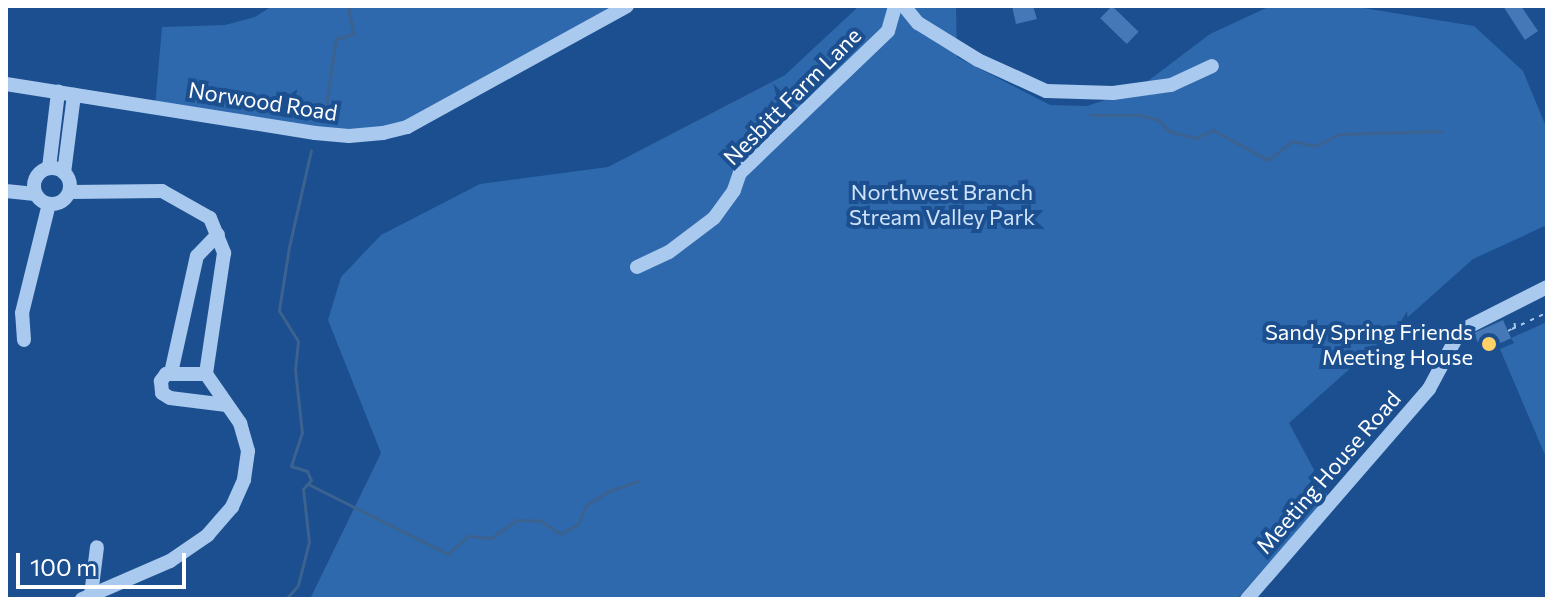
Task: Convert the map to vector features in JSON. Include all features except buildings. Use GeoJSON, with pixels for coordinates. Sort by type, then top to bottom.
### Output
{"type":"FeatureCollection","features":[{"type":"Feature","properties":{"kind":"street","name":"Norwood Road"},"geometry":{"type":"LineString","coordinates":[[6,84],[315,133],[349,136],[383,133],[407,127],[627,6]]}},
{"type":"Feature","properties":{"kind":"street","name":"Nesbitt Farm Lane"},"geometry":{"type":"LineString","coordinates":[[637,267],[669,252],[714,218],[734,190],[740,173],[888,31],[895,6]]}},
{"type":"Feature","properties":{"kind":"street"},"geometry":{"type":"LineString","coordinates":[[904,6],[918,23],[978,60],[1046,91],[1113,93],[1171,85],[1212,66]]}},
{"type":"Feature","properties":{"kind":"street"},"geometry":{"type":"LineString","coordinates":[[49,168],[58,92]]}},
{"type":"Feature","properties":{"kind":"street"},"geometry":{"type":"LineString","coordinates":[[64,173],[74,95]]}},
{"type":"Feature","properties":{"kind":"street"},"geometry":{"type":"LineString","coordinates":[[6,191],[35,194],[49,204],[62,201],[70,192],[69,180],[64,173],[49,168]]}},
{"type":"Feature","properties":{"kind":"street"},"geometry":{"type":"LineString","coordinates":[[35,194],[36,176],[49,168]]}},
{"type":"Feature","properties":{"kind":"street"},"geometry":{"type":"LineString","coordinates":[[70,192],[162,191],[210,218],[224,253],[206,374],[240,423],[248,451],[244,480],[232,507],[208,535],[170,561],[87,597]]}},
{"type":"Feature","properties":{"kind":"street"},"geometry":{"type":"LineString","coordinates":[[24,340],[22,313],[49,204]]}},
{"type":"Feature","properties":{"kind":"street"},"geometry":{"type":"LineString","coordinates":[[218,234],[197,256],[171,373],[161,381],[165,396],[227,405]]}},
{"type":"Feature","properties":{"kind":"street","name":"Meeting House Road"},"geometry":{"type":"LineString","coordinates":[[1247,599],[1429,389],[1460,331],[1547,287]]}},
{"type":"Feature","properties":{"kind":"street"},"geometry":{"type":"LineString","coordinates":[[171,373],[206,374]]}},
{"type":"Feature","properties":{"kind":"street"},"geometry":{"type":"LineString","coordinates":[[87,597],[97,547]]}},
{"type":"Feature","properties":{"kind":"path"},"geometry":{"type":"LineString","coordinates":[[1509,307],[1515,322],[1512,329]]}},
{"type":"Feature","properties":{"kind":"path"},"geometry":{"type":"LineString","coordinates":[[1508,331],[1547,313]]}},
{"type":"Feature","properties":{"kind":"green space"},"geometry":{"type":"Polygon","coordinates":[[[272,6],[629,6],[407,127],[349,136],[155,107],[162,27],[225,25],[255,17],[272,6]]]}},
{"type":"Feature","properties":{"kind":"green space","name":"Northwest Branch Stream Valley Park"},"geometry":{"type":"Polygon","coordinates":[[[859,6],[956,6],[957,57],[1050,105],[1087,106],[1136,90],[1210,34],[1266,8],[1351,6],[1474,26],[1523,71],[1547,129],[1547,225],[1473,259],[1289,423],[1328,496],[1237,599],[310,599],[381,453],[328,320],[341,277],[381,235],[480,184],[608,167],[785,75],[859,6]]]}},
{"type":"Feature","properties":{"kind":"green space"},"geometry":{"type":"Polygon","coordinates":[[[1547,322],[1545,455],[1500,349],[1514,343],[1511,338],[1547,322]]]}},
{"type":"Feature","properties":{"kind":"waterway"},"geometry":{"type":"LineString","coordinates":[[325,111],[336,39],[353,34],[348,6]]}},
{"type":"Feature","properties":{"kind":"waterway"},"geometry":{"type":"LineString","coordinates":[[1090,115],[1139,115],[1159,120],[1169,131],[1195,138],[1213,130],[1268,160],[1292,141],[1315,146],[1340,134],[1441,131]]}},
{"type":"Feature","properties":{"kind":"waterway"},"geometry":{"type":"LineString","coordinates":[[286,599],[298,585],[309,542],[303,489],[311,480],[307,471],[291,466],[302,433],[295,370],[298,341],[279,310],[289,247],[311,150]]}},
{"type":"Feature","properties":{"kind":"waterway"},"geometry":{"type":"LineString","coordinates":[[308,484],[448,554],[468,536],[491,538],[517,520],[541,521],[560,534],[578,524],[586,505],[609,491],[638,481]]}},
{"type":"Feature","properties":{"kind":"place","name":"Sandy Spring Friends Meeting House"},"geometry":{"type":"Point","coordinates":[1489,344]}}]}
